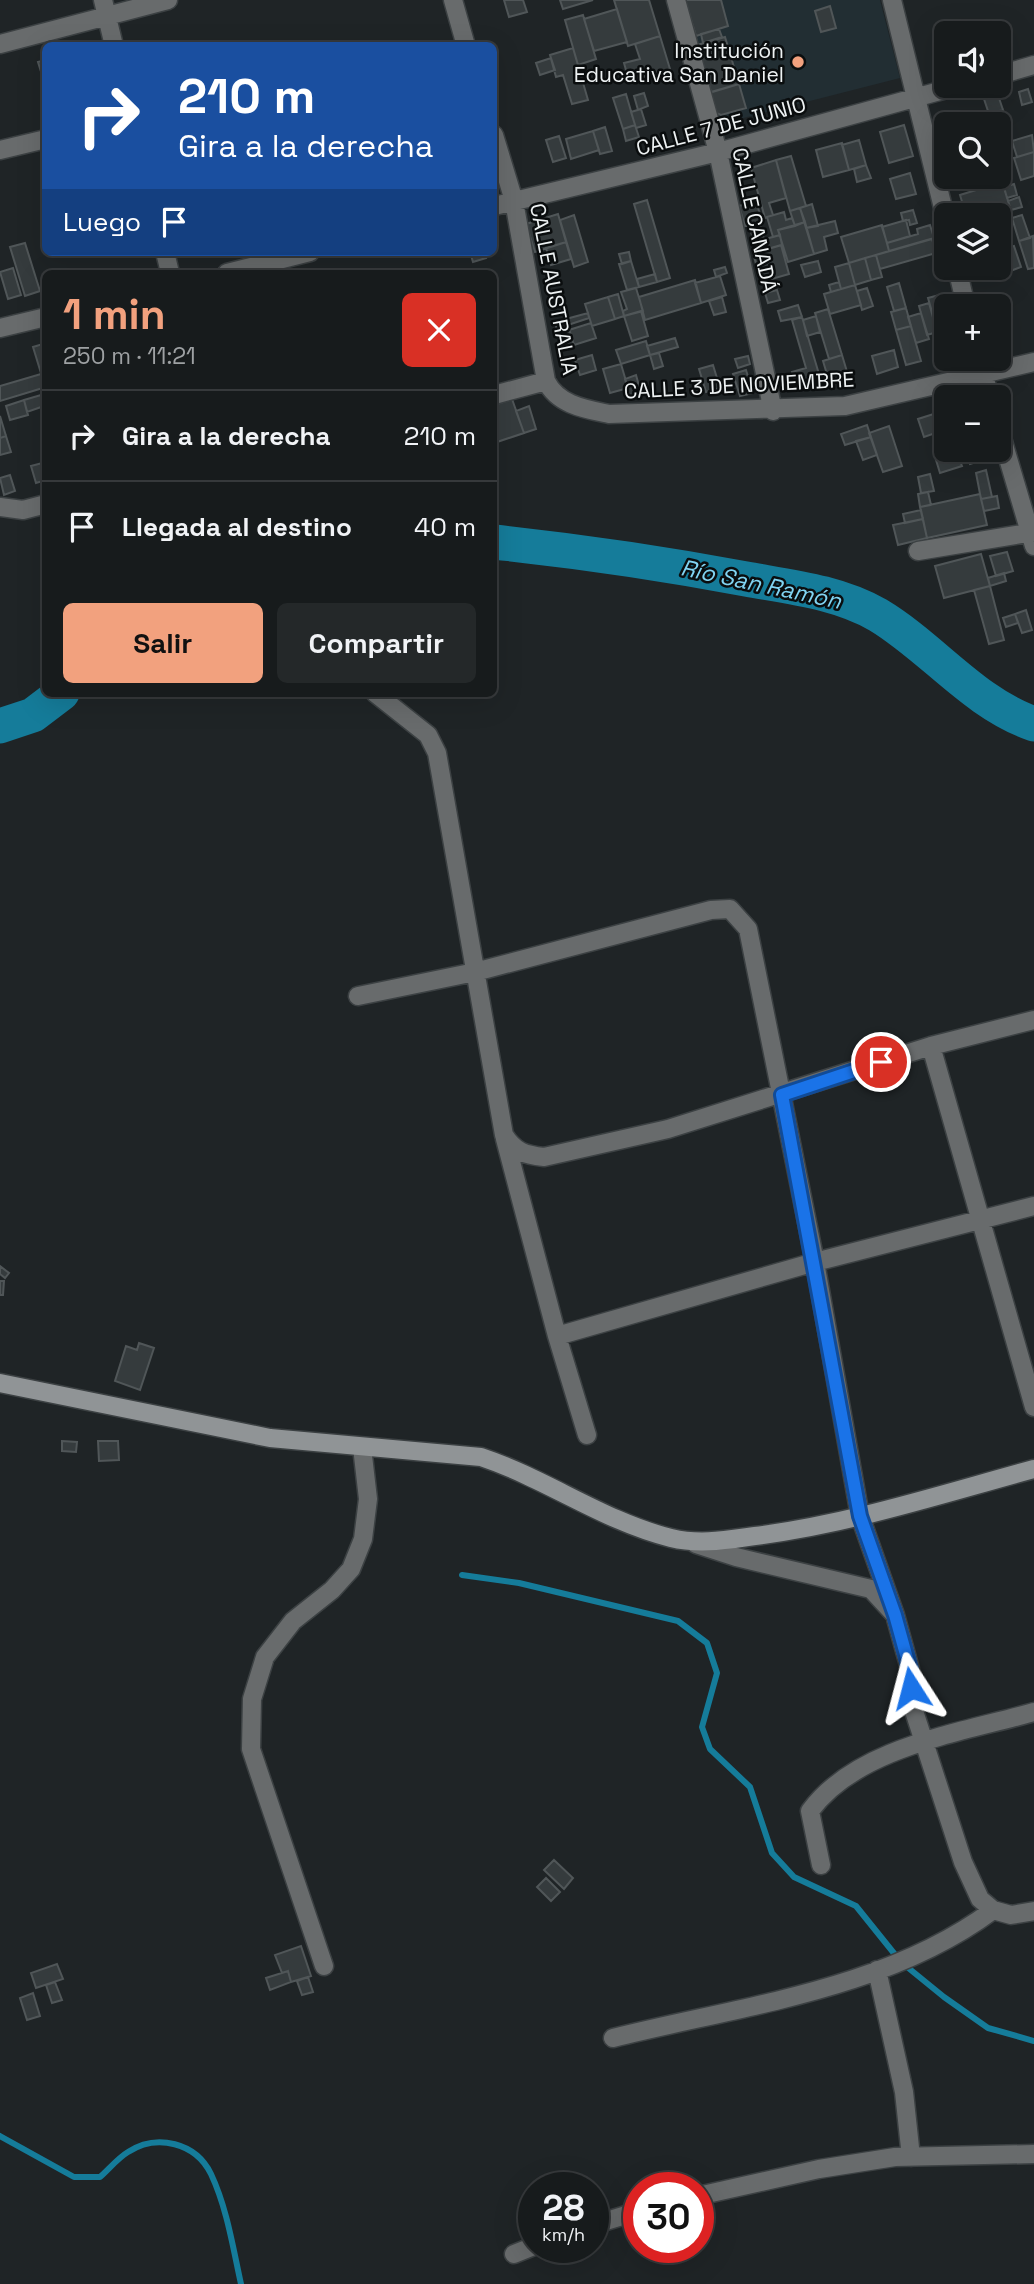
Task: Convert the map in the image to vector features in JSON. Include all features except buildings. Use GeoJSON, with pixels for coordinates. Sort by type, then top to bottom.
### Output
{"type":"FeatureCollection","features":[{"type":"Feature","properties":{"kind":"main road"},"geometry":{"type":"LineString","coordinates":[[0,1383],[270,1438],[481,1457],[511,1467],[609,1518],[696,1544],[783,1533],[860,1516],[1034,1469]]}},
{"type":"Feature","properties":{"kind":"street"},"geometry":{"type":"LineString","coordinates":[[0,44],[105,8],[168,0]]}},
{"type":"Feature","properties":{"kind":"street"},"geometry":{"type":"LineString","coordinates":[[453,0],[465,42]]}},
{"type":"Feature","properties":{"kind":"street","name":"CALLE CANADÁ"},"geometry":{"type":"LineString","coordinates":[[676,0],[718,152],[774,411]]}},
{"type":"Feature","properties":{"kind":"street"},"geometry":{"type":"LineString","coordinates":[[892,0],[942,203]]}},
{"type":"Feature","properties":{"kind":"street"},"geometry":{"type":"LineString","coordinates":[[105,8],[113,42]]}},
{"type":"Feature","properties":{"kind":"street"},"geometry":{"type":"LineString","coordinates":[[1011,72],[1034,65]]}},
{"type":"Feature","properties":{"kind":"street","name":"CALLE 7 DE JUNIO"},"geometry":{"type":"LineString","coordinates":[[497,205],[718,152],[934,92]]}},
{"type":"Feature","properties":{"kind":"street"},"geometry":{"type":"LineString","coordinates":[[0,150],[42,140]]}},
{"type":"Feature","properties":{"kind":"street","name":"CALLE AUSTRALIA"},"geometry":{"type":"LineString","coordinates":[[497,145],[513,201],[546,381],[550,390],[572,406],[609,414]]}},
{"type":"Feature","properties":{"kind":"street"},"geometry":{"type":"LineString","coordinates":[[239,270],[294,256]]}},
{"type":"Feature","properties":{"kind":"street"},"geometry":{"type":"LineString","coordinates":[[0,328],[42,318]]}},
{"type":"Feature","properties":{"kind":"street","name":"CALLE 3 DE NOVIEMBRE"},"geometry":{"type":"LineString","coordinates":[[1011,364],[1034,362]]}},
{"type":"Feature","properties":{"kind":"street","name":"CALLE 3 DE NOVIEMBRE"},"geometry":{"type":"LineString","coordinates":[[609,414],[774,411],[845,406],[967,371]]}},
{"type":"Feature","properties":{"kind":"street"},"geometry":{"type":"LineString","coordinates":[[497,394],[546,381]]}},
{"type":"Feature","properties":{"kind":"street"},"geometry":{"type":"LineString","coordinates":[[918,551],[1033,536],[1010,462]]}},
{"type":"Feature","properties":{"kind":"street"},"geometry":{"type":"LineString","coordinates":[[0,507],[23,510],[42,505]]}},
{"type":"Feature","properties":{"kind":"street"},"geometry":{"type":"LineString","coordinates":[[379,697],[428,735],[437,753],[504,1135],[557,1336],[587,1435]]}},
{"type":"Feature","properties":{"kind":"street"},"geometry":{"type":"LineString","coordinates":[[358,996],[475,972],[711,910],[730,909],[748,929],[815,1262],[860,1516],[895,1615],[910,1669],[912,1708],[926,1743],[931,1770],[963,1862],[980,1899],[993,1910],[1011,1915],[1034,1911]]}},
{"type":"Feature","properties":{"kind":"street"},"geometry":{"type":"LineString","coordinates":[[504,1135],[513,1148],[527,1155],[544,1157],[668,1129],[931,1046],[1034,1020]]}},
{"type":"Feature","properties":{"kind":"street"},"geometry":{"type":"LineString","coordinates":[[931,1046],[1034,1407]]}},
{"type":"Feature","properties":{"kind":"street"},"geometry":{"type":"LineString","coordinates":[[557,1336],[815,1262],[1034,1206]]}},
{"type":"Feature","properties":{"kind":"street"},"geometry":{"type":"LineString","coordinates":[[324,1966],[251,1749],[252,1699],[265,1657],[293,1621],[332,1590],[351,1569],[363,1539],[368,1499],[362,1447]]}},
{"type":"Feature","properties":{"kind":"street"},"geometry":{"type":"LineString","coordinates":[[696,1544],[736,1557],[871,1589],[895,1615]]}},
{"type":"Feature","properties":{"kind":"street"},"geometry":{"type":"LineString","coordinates":[[821,1865],[810,1811],[821,1796],[851,1771],[884,1755],[1034,1712]]}},
{"type":"Feature","properties":{"kind":"street"},"geometry":{"type":"LineString","coordinates":[[613,2038],[708,2017],[877,1970],[966,1930],[993,1910]]}},
{"type":"Feature","properties":{"kind":"street"},"geometry":{"type":"LineString","coordinates":[[877,1970],[904,2092],[911,2157]]}},
{"type":"Feature","properties":{"kind":"street"},"geometry":{"type":"LineString","coordinates":[[714,2192],[819,2169],[911,2157],[1034,2154]]}},
{"type":"Feature","properties":{"kind":"street"},"geometry":{"type":"LineString","coordinates":[[514,2254],[518,2252]]}},
{"type":"Feature","properties":{"kind":"shaded area","name":"Institución Educativa San Daniel"},"geometry":{"type":"Polygon","coordinates":[[[683,0],[880,0],[900,78],[716,125],[683,0]]]}},
{"type":"Feature","properties":{"kind":"waterway","name":"Río San Ramón"},"geometry":{"type":"LineString","coordinates":[[497,542],[683,568],[797,588],[847,601],[863,607],[898,628],[972,689],[1012,714],[1034,724]]}},
{"type":"Feature","properties":{"kind":"waterway","name":"Río San Ramón"},"geometry":{"type":"LineString","coordinates":[[0,726],[33,715],[57,697]]}},
{"type":"Feature","properties":{"kind":"waterway"},"geometry":{"type":"LineString","coordinates":[[462,1575],[519,1583],[678,1621],[707,1643],[717,1673],[702,1727],[710,1749],[750,1787],[772,1853],[794,1877],[856,1906],[901,1962],[944,1997],[988,2028],[1034,2041]]}},
{"type":"Feature","properties":{"kind":"waterway"},"geometry":{"type":"LineString","coordinates":[[0,2136],[74,2177],[100,2177],[117,2160],[139,2146],[163,2142],[186,2148],[204,2163],[217,2187],[241,2284]]}},
{"type":"Feature","properties":{"kind":"place","name":"Institución Educativa San Daniel"},"geometry":{"type":"Point","coordinates":[798,62]}},
{"type":"Feature","properties":{"kind":"route"},"geometry":{"type":"LineString","coordinates":[[881,1062],[782,1095],[860,1516],[895,1615],[910,1669],[911,1688]]}}]}
